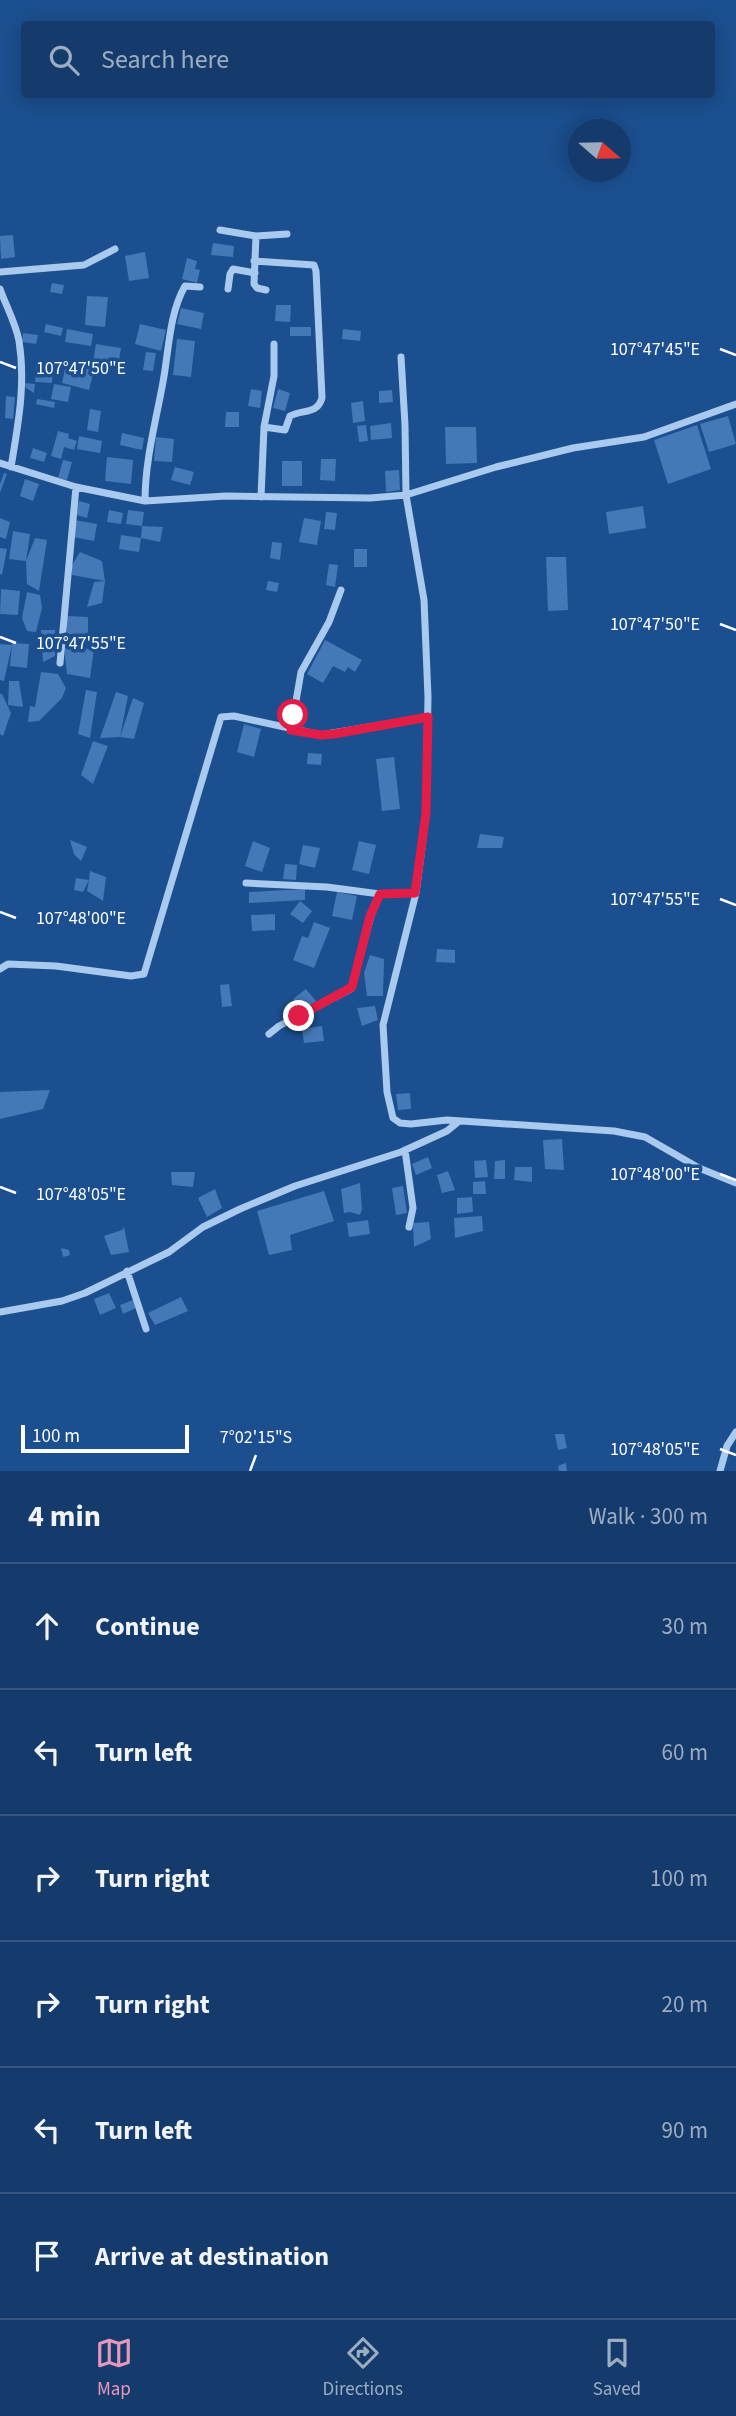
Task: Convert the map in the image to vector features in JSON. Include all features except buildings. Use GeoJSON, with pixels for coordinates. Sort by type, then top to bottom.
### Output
{"type":"FeatureCollection","features":[{"type":"Feature","properties":{"kind":"street"},"geometry":{"type":"LineString","coordinates":[[220,230],[256,236],[287,234]]}},
{"type":"Feature","properties":{"kind":"street"},"geometry":{"type":"LineString","coordinates":[[256,236],[255,287],[266,290]]}},
{"type":"Feature","properties":{"kind":"street"},"geometry":{"type":"LineString","coordinates":[[0,272],[84,265],[115,249]]}},
{"type":"Feature","properties":{"kind":"street"},"geometry":{"type":"LineString","coordinates":[[254,261],[314,265],[320,314],[322,398],[319,407],[290,416],[285,430],[264,427]]}},
{"type":"Feature","properties":{"kind":"street"},"geometry":{"type":"LineString","coordinates":[[228,289],[233,269],[255,273]]}},
{"type":"Feature","properties":{"kind":"street"},"geometry":{"type":"LineString","coordinates":[[145,501],[145,479],[175,307],[185,286],[200,287]]}},
{"type":"Feature","properties":{"kind":"street"},"geometry":{"type":"LineString","coordinates":[[0,289],[17,334],[22,394],[11,467]]}},
{"type":"Feature","properties":{"kind":"street"},"geometry":{"type":"LineString","coordinates":[[261,497],[264,427],[273,384],[274,344]]}},
{"type":"Feature","properties":{"kind":"street"},"geometry":{"type":"LineString","coordinates":[[401,357],[407,495],[424,600],[428,717],[426,813],[415,893],[383,1025],[389,1103],[393,1118],[403,1124],[458,1122],[614,1131],[662,1145],[699,1168],[736,1183]]}},
{"type":"Feature","properties":{"kind":"street"},"geometry":{"type":"LineString","coordinates":[[0,463],[76,487],[145,501],[192,497],[370,498],[407,495],[496,467],[573,448],[644,437],[736,404]]}},
{"type":"Feature","properties":{"kind":"street"},"geometry":{"type":"LineString","coordinates":[[60,663],[76,487]]}},
{"type":"Feature","properties":{"kind":"street"},"geometry":{"type":"LineString","coordinates":[[291,730],[301,672],[329,622],[341,590]]}},
{"type":"Feature","properties":{"kind":"street"},"geometry":{"type":"LineString","coordinates":[[0,969],[8,964],[55,966],[131,976],[144,974],[221,717],[234,716],[321,735],[428,717]]}},
{"type":"Feature","properties":{"kind":"street"},"geometry":{"type":"LineString","coordinates":[[246,883],[327,887],[380,894],[415,893]]}},
{"type":"Feature","properties":{"kind":"street"},"geometry":{"type":"LineString","coordinates":[[269,1034],[279,1026],[351,989],[370,916],[380,894]]}},
{"type":"Feature","properties":{"kind":"street"},"geometry":{"type":"LineString","coordinates":[[0,1312],[62,1301],[85,1293],[169,1252],[203,1227],[240,1209],[295,1186],[405,1150],[447,1131],[458,1122]]}},
{"type":"Feature","properties":{"kind":"street"},"geometry":{"type":"LineString","coordinates":[[405,1150],[413,1208],[409,1227]]}},
{"type":"Feature","properties":{"kind":"street"},"geometry":{"type":"LineString","coordinates":[[127,1271],[146,1329]]}},
{"type":"Feature","properties":{"kind":"street"},"geometry":{"type":"LineString","coordinates":[[720,1471],[727,1446],[736,1432]]}},
{"type":"Feature","properties":{"kind":"route"},"geometry":{"type":"LineString","coordinates":[[293,715],[291,730],[321,735],[428,717],[426,813],[415,893],[380,894],[370,916],[351,989],[299,1016]]}}]}
